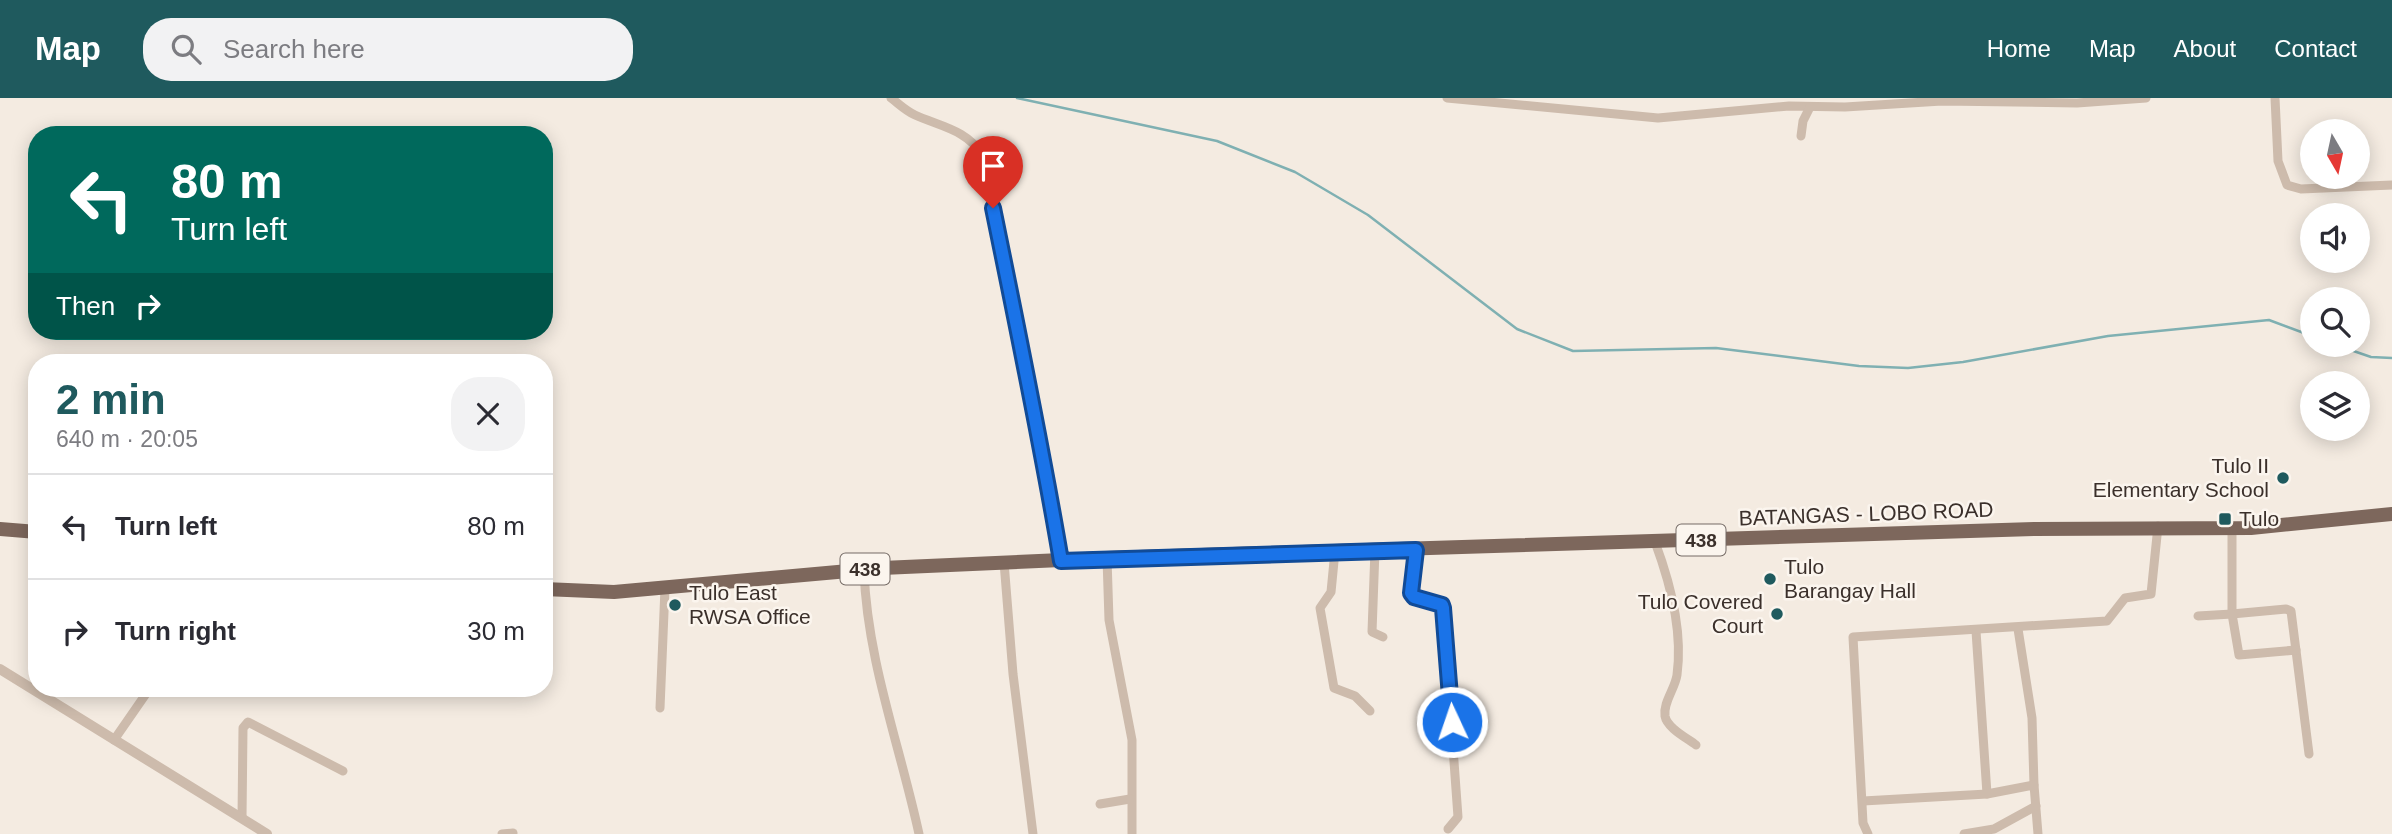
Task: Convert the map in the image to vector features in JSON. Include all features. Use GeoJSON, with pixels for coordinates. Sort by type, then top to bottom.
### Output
{"type":"FeatureCollection","features":[{"type":"Feature","properties":{"kind":"main road","name":"BATANGAS - LOBO ROAD"},"geometry":{"type":"LineString","coordinates":[[553,589],[614,592],[864,570],[1004,562],[2158,526],[2232,528],[2307,524],[2392,514]]}},
{"type":"Feature","properties":{"kind":"main road"},"geometry":{"type":"LineString","coordinates":[[0,529],[28,531]]}},
{"type":"Feature","properties":{"kind":"street"},"geometry":{"type":"LineString","coordinates":[[891,98],[913,114],[946,126],[972,141],[982,155],[1020,353],[1037,417],[1061,561]]}},
{"type":"Feature","properties":{"kind":"street"},"geometry":{"type":"LineString","coordinates":[[1447,98],[1658,118],[1810,107],[1952,101],[2077,103],[2146,98]]}},
{"type":"Feature","properties":{"kind":"street"},"geometry":{"type":"LineString","coordinates":[[2275,98],[2278,161],[2287,185],[2301,189],[2392,186]]}},
{"type":"Feature","properties":{"kind":"street"},"geometry":{"type":"LineString","coordinates":[[1801,136],[1803,121],[1810,107]]}},
{"type":"Feature","properties":{"kind":"street"},"geometry":{"type":"LineString","coordinates":[[1868,834],[1863,823],[1853,637],[2018,629],[2107,621],[2125,598],[2151,594],[2158,526]]}},
{"type":"Feature","properties":{"kind":"street"},"geometry":{"type":"LineString","coordinates":[[2232,528],[2232,614],[2239,655],[2296,650]]}},
{"type":"Feature","properties":{"kind":"street"},"geometry":{"type":"LineString","coordinates":[[1656,542],[1669,585],[1677,648],[1677,675],[1665,714],[1667,721],[1696,745]]}},
{"type":"Feature","properties":{"kind":"street"},"geometry":{"type":"LineString","coordinates":[[1416,550],[1411,593],[1414,597],[1442,605],[1443,608],[1458,817],[1448,829]]}},
{"type":"Feature","properties":{"kind":"street"},"geometry":{"type":"LineString","coordinates":[[1335,551],[1331,592],[1320,608],[1334,688],[1355,696],[1370,711]]}},
{"type":"Feature","properties":{"kind":"street"},"geometry":{"type":"LineString","coordinates":[[1375,551],[1372,632],[1383,637]]}},
{"type":"Feature","properties":{"kind":"street"},"geometry":{"type":"LineString","coordinates":[[1107,558],[1111,632],[1132,740],[1132,834]]}},
{"type":"Feature","properties":{"kind":"street"},"geometry":{"type":"LineString","coordinates":[[1004,562],[1013,674],[1033,834]]}},
{"type":"Feature","properties":{"kind":"street"},"geometry":{"type":"LineString","coordinates":[[864,570],[865,609],[874,657],[919,834]]}},
{"type":"Feature","properties":{"kind":"street"},"geometry":{"type":"LineString","coordinates":[[660,708],[665,588]]}},
{"type":"Feature","properties":{"kind":"street"},"geometry":{"type":"LineString","coordinates":[[2198,616],[2290,609],[2309,754]]}},
{"type":"Feature","properties":{"kind":"street"},"geometry":{"type":"LineString","coordinates":[[2018,629],[2032,718],[2038,834]]}},
{"type":"Feature","properties":{"kind":"street"},"geometry":{"type":"LineString","coordinates":[[1976,631],[1987,794]]}},
{"type":"Feature","properties":{"kind":"street"},"geometry":{"type":"LineString","coordinates":[[0,669],[28,686]]}},
{"type":"Feature","properties":{"kind":"street"},"geometry":{"type":"LineString","coordinates":[[45,697],[267,834]]}},
{"type":"Feature","properties":{"kind":"street"},"geometry":{"type":"LineString","coordinates":[[114,740],[144,697]]}},
{"type":"Feature","properties":{"kind":"street"},"geometry":{"type":"LineString","coordinates":[[242,818],[243,728],[248,722],[342,771]]}},
{"type":"Feature","properties":{"kind":"street"},"geometry":{"type":"LineString","coordinates":[[1863,801],[1987,794],[2034,785]]}},
{"type":"Feature","properties":{"kind":"street"},"geometry":{"type":"LineString","coordinates":[[1100,804],[1130,799]]}},
{"type":"Feature","properties":{"kind":"street"},"geometry":{"type":"LineString","coordinates":[[1964,834],[1994,829],[2036,806]]}},
{"type":"Feature","properties":{"kind":"street"},"geometry":{"type":"LineString","coordinates":[[502,834],[513,833]]}},
{"type":"Feature","properties":{"kind":"waterway"},"geometry":{"type":"LineString","coordinates":[[1017,98],[1217,141],[1295,172],[1368,215],[1517,329],[1573,351],[1716,348],[1859,366],[1908,368],[1963,362],[2108,336],[2269,320],[2300,332]]}},
{"type":"Feature","properties":{"kind":"waterway"},"geometry":{"type":"LineString","coordinates":[[2370,357],[2392,358]]}},
{"type":"Feature","properties":{"kind":"place","name":"Tulo II Elementary School"},"geometry":{"type":"Point","coordinates":[2283,478]}},
{"type":"Feature","properties":{"kind":"place","name":"Tulo"},"geometry":{"type":"Point","coordinates":[2225,519]}},
{"type":"Feature","properties":{"kind":"place","name":"Tulo Barangay Hall"},"geometry":{"type":"Point","coordinates":[1770,579]}},
{"type":"Feature","properties":{"kind":"place","name":"Tulo East RWSA Office"},"geometry":{"type":"Point","coordinates":[675,605]}},
{"type":"Feature","properties":{"kind":"place","name":"Tulo Covered Court"},"geometry":{"type":"Point","coordinates":[1777,614]}},
{"type":"Feature","properties":{"kind":"route"},"geometry":{"type":"LineString","coordinates":[[993,208],[1020,353],[1037,417],[1061,561],[1416,550],[1411,593],[1414,597],[1442,605],[1443,608],[1452,722]]}}]}
